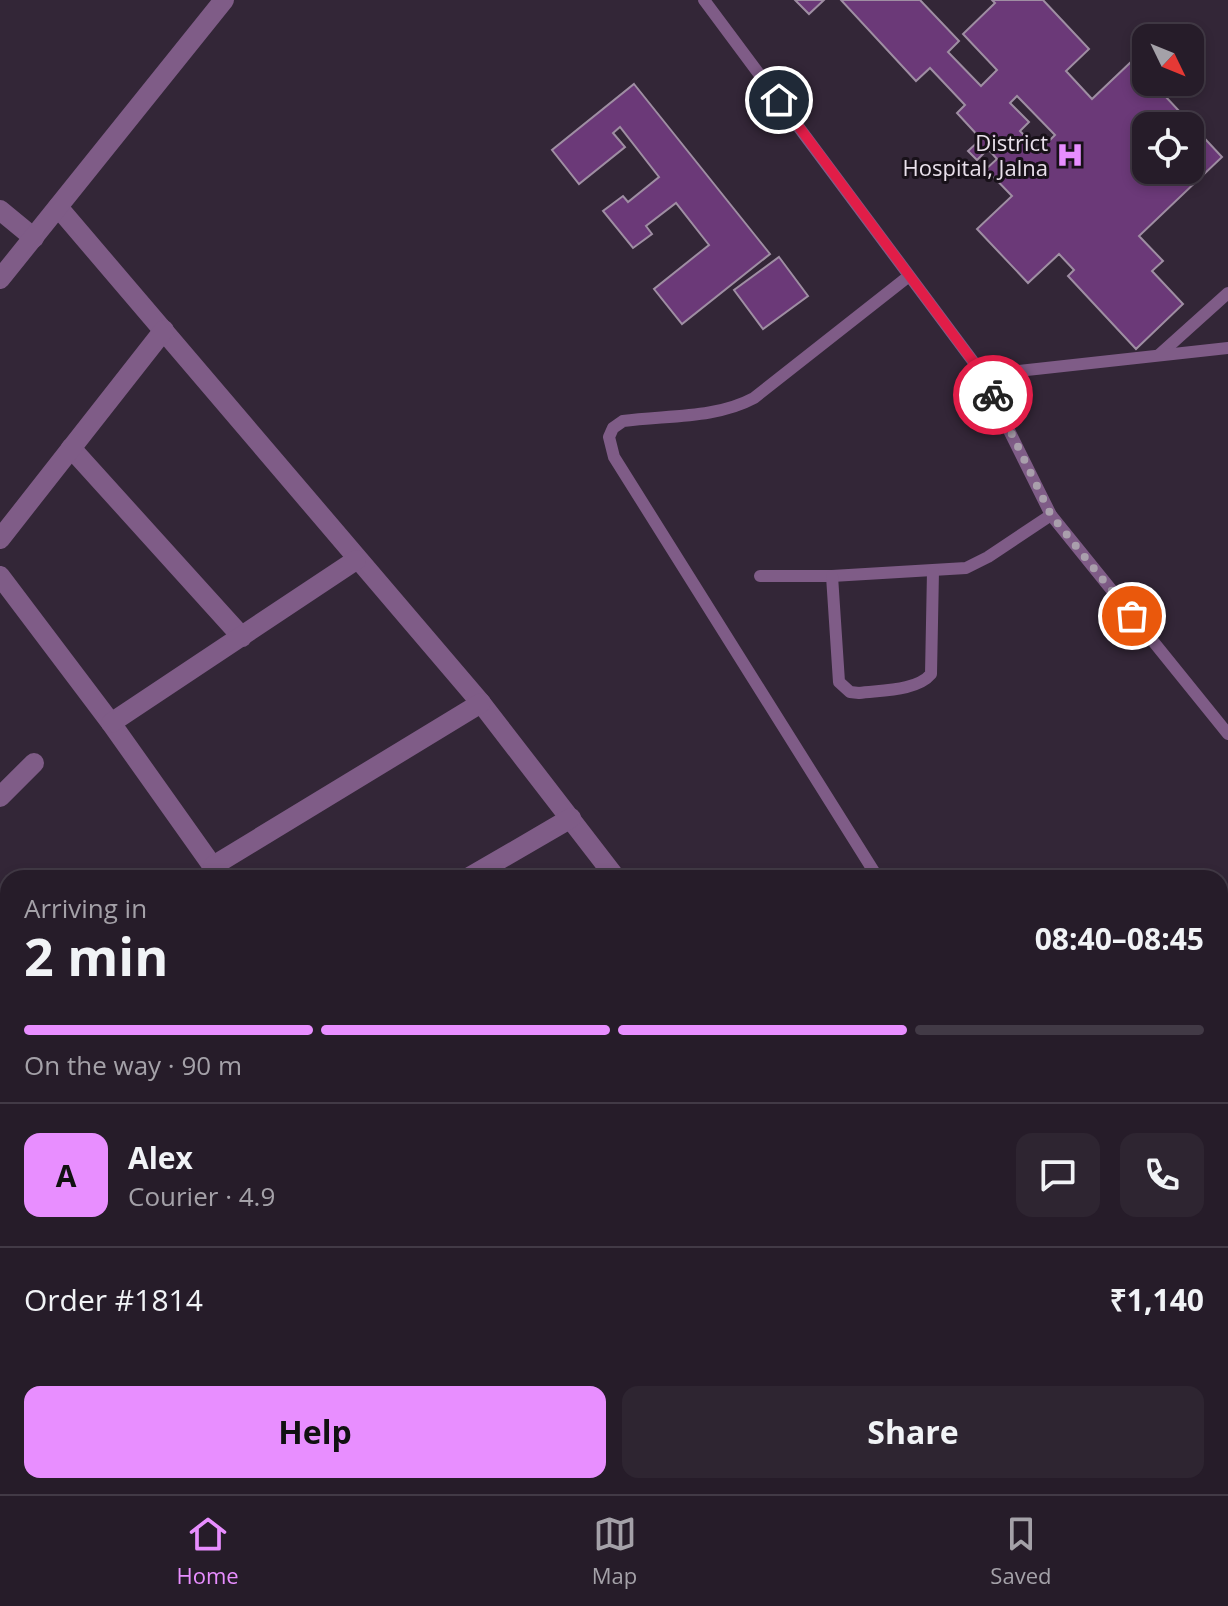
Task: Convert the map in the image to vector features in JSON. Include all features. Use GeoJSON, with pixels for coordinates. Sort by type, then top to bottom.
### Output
{"type":"FeatureCollection","features":[{"type":"Feature","properties":{"kind":"street"},"geometry":{"type":"LineString","coordinates":[[0,279],[224,0]]}},
{"type":"Feature","properties":{"kind":"street"},"geometry":{"type":"LineString","coordinates":[[58,207],[481,703],[610,870]]}},
{"type":"Feature","properties":{"kind":"street"},"geometry":{"type":"LineString","coordinates":[[0,210],[34,238]]}},
{"type":"Feature","properties":{"kind":"street"},"geometry":{"type":"LineString","coordinates":[[0,539],[164,330]]}},
{"type":"Feature","properties":{"kind":"street"},"geometry":{"type":"LineString","coordinates":[[71,448],[242,637]]}},
{"type":"Feature","properties":{"kind":"street"},"geometry":{"type":"LineString","coordinates":[[111,723],[356,560]]}},
{"type":"Feature","properties":{"kind":"street"},"geometry":{"type":"LineString","coordinates":[[0,576],[111,723],[216,870]]}},
{"type":"Feature","properties":{"kind":"street"},"geometry":{"type":"LineString","coordinates":[[220,870],[481,703]]}},
{"type":"Feature","properties":{"kind":"street"},"geometry":{"type":"LineString","coordinates":[[0,797],[34,763]]}},
{"type":"Feature","properties":{"kind":"street"},"geometry":{"type":"LineString","coordinates":[[482,870],[571,818]]}},
{"type":"Feature","properties":{"kind":"lane"},"geometry":{"type":"LineString","coordinates":[[704,0],[982,375],[1051,515],[1228,734]]}},
{"type":"Feature","properties":{"kind":"lane"},"geometry":{"type":"LineString","coordinates":[[873,870],[614,457],[609,437],[613,428],[623,421],[715,411],[754,398],[909,276]]}},
{"type":"Feature","properties":{"kind":"lane"},"geometry":{"type":"LineString","coordinates":[[1159,355],[1228,293]]}},
{"type":"Feature","properties":{"kind":"lane"},"geometry":{"type":"LineString","coordinates":[[982,375],[1228,348]]}},
{"type":"Feature","properties":{"kind":"lane"},"geometry":{"type":"LineString","coordinates":[[760,576],[832,576],[966,568],[1051,515]]}},
{"type":"Feature","properties":{"kind":"lane"},"geometry":{"type":"LineString","coordinates":[[832,576],[839,682],[850,692],[859,693],[917,684],[931,674],[933,571]]}},
{"type":"Feature","properties":{"kind":"building"},"geometry":{"type":"Polygon","coordinates":[[[795,0],[824,0],[809,14],[795,0]]]}},
{"type":"Feature","properties":{"kind":"building"},"geometry":{"type":"Polygon","coordinates":[[[841,0],[920,0],[959,41],[948,52],[981,86],[997,70],[963,34],[995,3],[992,0],[1043,0],[1089,49],[1066,71],[1092,99],[1132,61],[1132,96],[1165,96],[1180,112],[1132,112],[1132,184],[1194,184],[1139,236],[1163,261],[1152,271],[1183,304],[1136,349],[1068,276],[1074,270],[1059,254],[1028,283],[977,229],[1012,196],[986,169],[997,159],[988,149],[977,160],[968,151],[981,139],[957,113],[965,105],[930,68],[916,81],[841,0]],[[1017,96],[1010,103],[1029,122],[1020,131],[1039,151],[1055,135],[1017,96]]]}},
{"type":"Feature","properties":{"kind":"building"},"geometry":{"type":"Polygon","coordinates":[[[634,84],[770,254],[682,324],[654,289],[709,245],[676,203],[646,226],[652,234],[633,248],[603,211],[623,196],[628,202],[659,177],[620,127],[613,133],[625,147],[579,184],[552,150],[634,84]]]}},
{"type":"Feature","properties":{"kind":"building"},"geometry":{"type":"Polygon","coordinates":[[[1204,138],[1222,157],[1204,174],[1204,138]]]}},
{"type":"Feature","properties":{"kind":"building"},"geometry":{"type":"Polygon","coordinates":[[[779,257],[808,296],[763,329],[734,290],[779,257]]]}},
{"type":"Feature","properties":{"kind":"way so far"},"geometry":{"type":"LineString","coordinates":[[993,395],[1051,515],[1132,616]]}},
{"type":"Feature","properties":{"kind":"place","name":"District Hospital, Jalna"},"geometry":{"type":"Point","coordinates":[1070,155]}},
{"type":"Feature","properties":{"kind":"route"},"geometry":{"type":"LineString","coordinates":[[779,100],[978,368],[993,395]]}}]}
